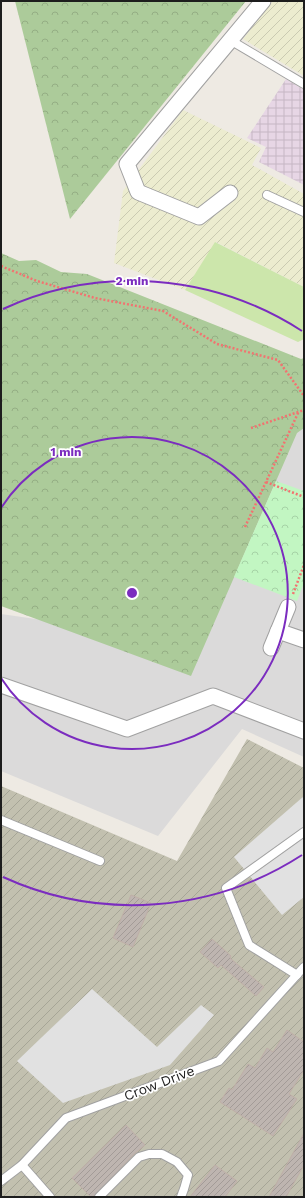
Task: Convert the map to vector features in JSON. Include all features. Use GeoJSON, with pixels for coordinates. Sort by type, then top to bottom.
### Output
{"type":"FeatureCollection","features":[{"type":"Feature","properties":{"kind":"street"},"geometry":{"type":"LineString","coordinates":[[230,193],[199,217],[138,192],[127,164],[263,1]]}},
{"type":"Feature","properties":{"kind":"street"},"geometry":{"type":"LineString","coordinates":[[271,648],[288,607]]}},
{"type":"Feature","properties":{"kind":"street"},"geometry":{"type":"LineString","coordinates":[[278,631],[304,640]]}},
{"type":"Feature","properties":{"kind":"street"},"geometry":{"type":"LineString","coordinates":[[1,685],[127,729],[213,696],[304,731]]}},
{"type":"Feature","properties":{"kind":"lane"},"geometry":{"type":"LineString","coordinates":[[230,40],[304,84]]}},
{"type":"Feature","properties":{"kind":"lane"},"geometry":{"type":"LineString","coordinates":[[267,195],[304,212]]}},
{"type":"Feature","properties":{"kind":"lane"},"geometry":{"type":"LineString","coordinates":[[1,820],[100,861]]}},
{"type":"Feature","properties":{"kind":"lane"},"geometry":{"type":"LineString","coordinates":[[297,975],[249,945],[226,888],[304,832]]}},
{"type":"Feature","properties":{"kind":"lane","name":"Crow Drive"},"geometry":{"type":"LineString","coordinates":[[1,1181],[22,1165],[66,1118],[219,1061],[304,967]]}},
{"type":"Feature","properties":{"kind":"lane"},"geometry":{"type":"LineString","coordinates":[[99,1197],[139,1157],[149,1154],[162,1154],[177,1162],[188,1175],[181,1197]]}},
{"type":"Feature","properties":{"kind":"lane"},"geometry":{"type":"LineString","coordinates":[[22,1165],[50,1197]]}},
{"type":"Feature","properties":{"kind":"path"},"geometry":{"type":"LineString","coordinates":[[1,266],[37,281],[80,294],[163,311],[217,344],[278,360],[304,396]]}},
{"type":"Feature","properties":{"kind":"path"},"geometry":{"type":"LineString","coordinates":[[251,428],[304,410]]}},
{"type":"Feature","properties":{"kind":"path"},"geometry":{"type":"LineString","coordinates":[[245,527],[299,412]]}},
{"type":"Feature","properties":{"kind":"path"},"geometry":{"type":"LineString","coordinates":[[266,482],[304,497]]}},
{"type":"Feature","properties":{"kind":"path"},"geometry":{"type":"LineString","coordinates":[[288,607],[304,565]]}},
{"type":"Feature","properties":{"kind":"shaded area"},"geometry":{"type":"Polygon","coordinates":[[[286,79],[304,90],[304,185],[259,162],[266,147],[247,138],[286,79]]]}},
{"type":"Feature","properties":{"kind":"shaded area"},"geometry":{"type":"Polygon","coordinates":[[[304,410],[304,757],[242,729],[158,836],[1,771],[1,614],[196,642],[304,410]]]}},
{"type":"Feature","properties":{"kind":"shaded area"},"geometry":{"type":"Polygon","coordinates":[[[247,739],[304,768],[304,1197],[1,1197],[1,786],[177,861],[247,739]]]}},
{"type":"Feature","properties":{"kind":"shaded area"},"geometry":{"type":"Polygon","coordinates":[[[304,796],[304,897],[282,915],[234,857],[304,796]]]}},
{"type":"Feature","properties":{"kind":"shaded area"},"geometry":{"type":"Polygon","coordinates":[[[92,989],[157,1047],[201,1005],[214,1015],[170,1065],[63,1103],[17,1061],[92,989]]]}},
{"type":"Feature","properties":{"kind":"green space"},"geometry":{"type":"Polygon","coordinates":[[[15,1],[246,1],[70,219],[15,1]]]}},
{"type":"Feature","properties":{"kind":"green space"},"geometry":{"type":"Polygon","coordinates":[[[273,1],[304,1],[304,76],[243,39],[273,1]]]}},
{"type":"Feature","properties":{"kind":"green space"},"geometry":{"type":"Polygon","coordinates":[[[183,110],[261,148],[252,165],[304,194],[304,287],[216,242],[185,290],[114,263],[123,191],[183,110]]]}},
{"type":"Feature","properties":{"kind":"green space"},"geometry":{"type":"Polygon","coordinates":[[[215,242],[304,287],[304,339],[298,342],[185,290],[215,242]]]}},
{"type":"Feature","properties":{"kind":"green space"},"geometry":{"type":"Polygon","coordinates":[[[1,253],[19,261],[36,260],[61,272],[87,274],[301,359],[304,358],[304,428],[297,433],[191,676],[1,606],[1,253]]]}},
{"type":"Feature","properties":{"kind":"green space"},"geometry":{"type":"Polygon","coordinates":[[[276,481],[304,491],[304,583],[297,601],[234,577],[276,481]]]}},
{"type":"Feature","properties":{"kind":"building"},"geometry":{"type":"Polygon","coordinates":[[[131,895],[151,903],[133,947],[113,938],[131,895]]]}},
{"type":"Feature","properties":{"kind":"building"},"geometry":{"type":"Polygon","coordinates":[[[212,939],[231,956],[230,958],[264,987],[256,996],[221,965],[218,968],[200,952],[212,939]]]}},
{"type":"Feature","properties":{"kind":"building"},"geometry":{"type":"Polygon","coordinates":[[[287,1030],[304,1042],[304,1070],[289,1094],[297,1099],[273,1136],[220,1102],[229,1088],[232,1090],[248,1064],[255,1068],[267,1048],[273,1052],[287,1030]]]}},
{"type":"Feature","properties":{"kind":"building"},"geometry":{"type":"Polygon","coordinates":[[[126,1125],[145,1145],[135,1153],[94,1196],[91,1197],[72,1178],[126,1125]]]}},
{"type":"Feature","properties":{"kind":"building"},"geometry":{"type":"Polygon","coordinates":[[[304,1133],[304,1165],[286,1197],[269,1197],[304,1133]]]}},
{"type":"Feature","properties":{"kind":"building"},"geometry":{"type":"Polygon","coordinates":[[[215,1165],[237,1181],[225,1197],[190,1197],[215,1165]]]}}]}
